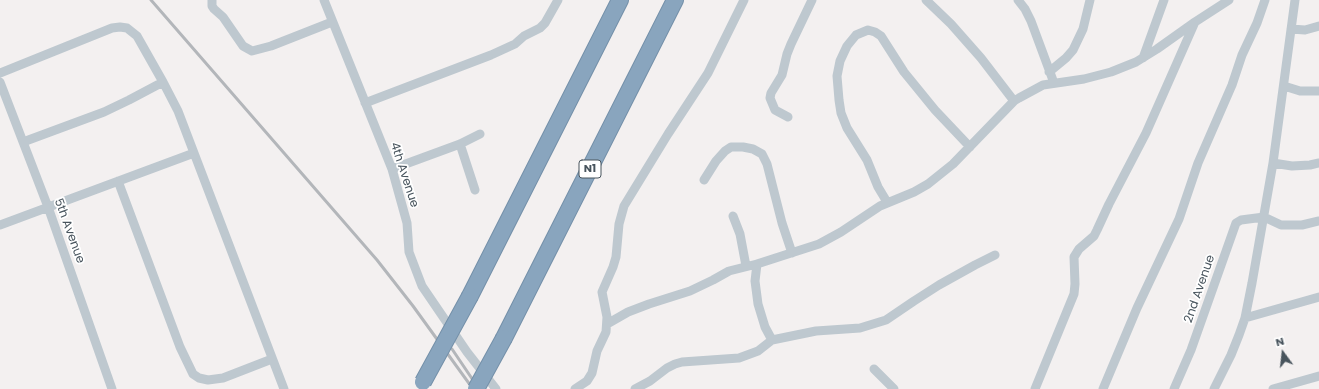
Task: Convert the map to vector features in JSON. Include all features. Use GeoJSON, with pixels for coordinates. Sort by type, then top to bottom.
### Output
{"type":"FeatureCollection","features":[{"type":"Feature","properties":{"kind":"highway"},"geometry":{"type":"LineString","coordinates":[[420,385],[470,296],[620,0]]}},
{"type":"Feature","properties":{"kind":"highway","name":"N1"},"geometry":{"type":"LineString","coordinates":[[476,389],[504,338],[675,0]]}},
{"type":"Feature","properties":{"kind":"street"},"geometry":{"type":"LineString","coordinates":[[212,0],[212,6],[214,9],[223,18],[243,46],[252,51],[271,46],[332,22]]}},
{"type":"Feature","properties":{"kind":"street","name":"4th Avenue"},"geometry":{"type":"LineString","coordinates":[[324,0],[392,169],[407,223],[409,252],[422,286],[467,352],[496,389]]}},
{"type":"Feature","properties":{"kind":"street"},"geometry":{"type":"LineString","coordinates":[[365,103],[491,55],[515,44],[524,36],[540,28],[558,0]]}},
{"type":"Feature","properties":{"kind":"street"},"geometry":{"type":"LineString","coordinates":[[575,389],[587,381],[592,373],[597,351],[606,332],[607,324],[602,292],[616,257],[624,206],[668,134],[708,73],[744,0]]}},
{"type":"Feature","properties":{"kind":"street"},"geometry":{"type":"LineString","coordinates":[[788,118],[775,110],[770,98],[771,93],[782,75],[787,54],[812,0]]}},
{"type":"Feature","properties":{"kind":"street"},"geometry":{"type":"LineString","coordinates":[[926,0],[951,24],[981,58],[1014,101]]}},
{"type":"Feature","properties":{"kind":"street"},"geometry":{"type":"LineString","coordinates":[[1018,0],[1025,9],[1031,21],[1054,83]]}},
{"type":"Feature","properties":{"kind":"street"},"geometry":{"type":"LineString","coordinates":[[1049,72],[1073,50],[1083,29],[1090,0]]}},
{"type":"Feature","properties":{"kind":"street"},"geometry":{"type":"LineString","coordinates":[[1142,58],[1164,0]]}},
{"type":"Feature","properties":{"kind":"street"},"geometry":{"type":"LineString","coordinates":[[607,324],[628,312],[690,291],[713,280],[729,270],[757,264],[819,244],[841,232],[860,218],[887,202],[914,192],[928,184],[953,164],[1014,101],[1043,85],[1084,79],[1112,72],[1142,58],[1229,0]]}},
{"type":"Feature","properties":{"kind":"street"},"geometry":{"type":"LineString","coordinates":[[1103,389],[1137,308],[1179,219],[1198,163],[1232,85],[1242,55],[1257,23],[1265,0]]}},
{"type":"Feature","properties":{"kind":"street"},"geometry":{"type":"LineString","coordinates":[[1214,389],[1231,355],[1245,318],[1273,163],[1295,0]]}},
{"type":"Feature","properties":{"kind":"street"},"geometry":{"type":"LineString","coordinates":[[1036,389],[1074,294],[1074,257],[1079,249],[1094,236],[1146,133],[1195,22]]}},
{"type":"Feature","properties":{"kind":"street"},"geometry":{"type":"LineString","coordinates":[[1291,29],[1305,30],[1319,26]]}},
{"type":"Feature","properties":{"kind":"street"},"geometry":{"type":"LineString","coordinates":[[0,73],[112,28],[127,28],[137,36],[178,111],[284,389]]}},
{"type":"Feature","properties":{"kind":"street"},"geometry":{"type":"LineString","coordinates":[[887,202],[878,187],[867,160],[847,128],[841,113],[837,76],[840,61],[847,46],[856,36],[868,30],[881,36],[904,72],[970,147]]}},
{"type":"Feature","properties":{"kind":"street","name":"5th Avenue"},"geometry":{"type":"LineString","coordinates":[[0,82],[48,207],[112,389]]}},
{"type":"Feature","properties":{"kind":"street"},"geometry":{"type":"LineString","coordinates":[[22,142],[104,112],[163,82]]}},
{"type":"Feature","properties":{"kind":"street"},"geometry":{"type":"LineString","coordinates":[[1284,86],[1304,91],[1319,91]]}},
{"type":"Feature","properties":{"kind":"street"},"geometry":{"type":"LineString","coordinates":[[392,169],[460,144],[480,134]]}},
{"type":"Feature","properties":{"kind":"street"},"geometry":{"type":"LineString","coordinates":[[460,144],[475,190]]}},
{"type":"Feature","properties":{"kind":"street"},"geometry":{"type":"LineString","coordinates":[[704,180],[716,161],[731,147],[753,149],[762,154],[767,164],[782,224],[792,253]]}},
{"type":"Feature","properties":{"kind":"street"},"geometry":{"type":"LineString","coordinates":[[0,226],[194,153]]}},
{"type":"Feature","properties":{"kind":"street"},"geometry":{"type":"LineString","coordinates":[[1273,163],[1292,166],[1319,163]]}},
{"type":"Feature","properties":{"kind":"street"},"geometry":{"type":"LineString","coordinates":[[118,181],[180,347],[193,374],[199,378],[208,380],[223,378],[272,359]]}},
{"type":"Feature","properties":{"kind":"street"},"geometry":{"type":"LineString","coordinates":[[733,216],[742,244],[746,266]]}},
{"type":"Feature","properties":{"kind":"street"},"geometry":{"type":"LineString","coordinates":[[1264,217],[1281,224],[1302,225],[1319,221]]}},
{"type":"Feature","properties":{"kind":"street","name":"2nd Avenue"},"geometry":{"type":"LineString","coordinates":[[1174,389],[1191,350],[1234,225],[1241,220],[1264,217]]}},
{"type":"Feature","properties":{"kind":"street"},"geometry":{"type":"LineString","coordinates":[[635,389],[650,381],[667,368],[682,362],[739,358],[758,351],[772,340],[821,330],[860,328],[886,320],[939,285],[996,255]]}},
{"type":"Feature","properties":{"kind":"street"},"geometry":{"type":"LineString","coordinates":[[757,264],[755,281],[758,304],[765,327],[772,340]]}},
{"type":"Feature","properties":{"kind":"street"},"geometry":{"type":"LineString","coordinates":[[1245,318],[1319,297]]}},
{"type":"Feature","properties":{"kind":"street"},"geometry":{"type":"LineString","coordinates":[[874,369],[894,389]]}},
{"type":"Feature","properties":{"kind":"street"},"geometry":{"type":"LineString","coordinates":[[1273,389],[1319,376]]}},
{"type":"Feature","properties":{"kind":"railway"},"geometry":{"type":"LineString","coordinates":[[151,0],[377,260],[413,306],[473,389]]}},
{"type":"Feature","properties":{"kind":"railway"},"geometry":{"type":"LineString","coordinates":[[452,349],[479,389]]}}]}
